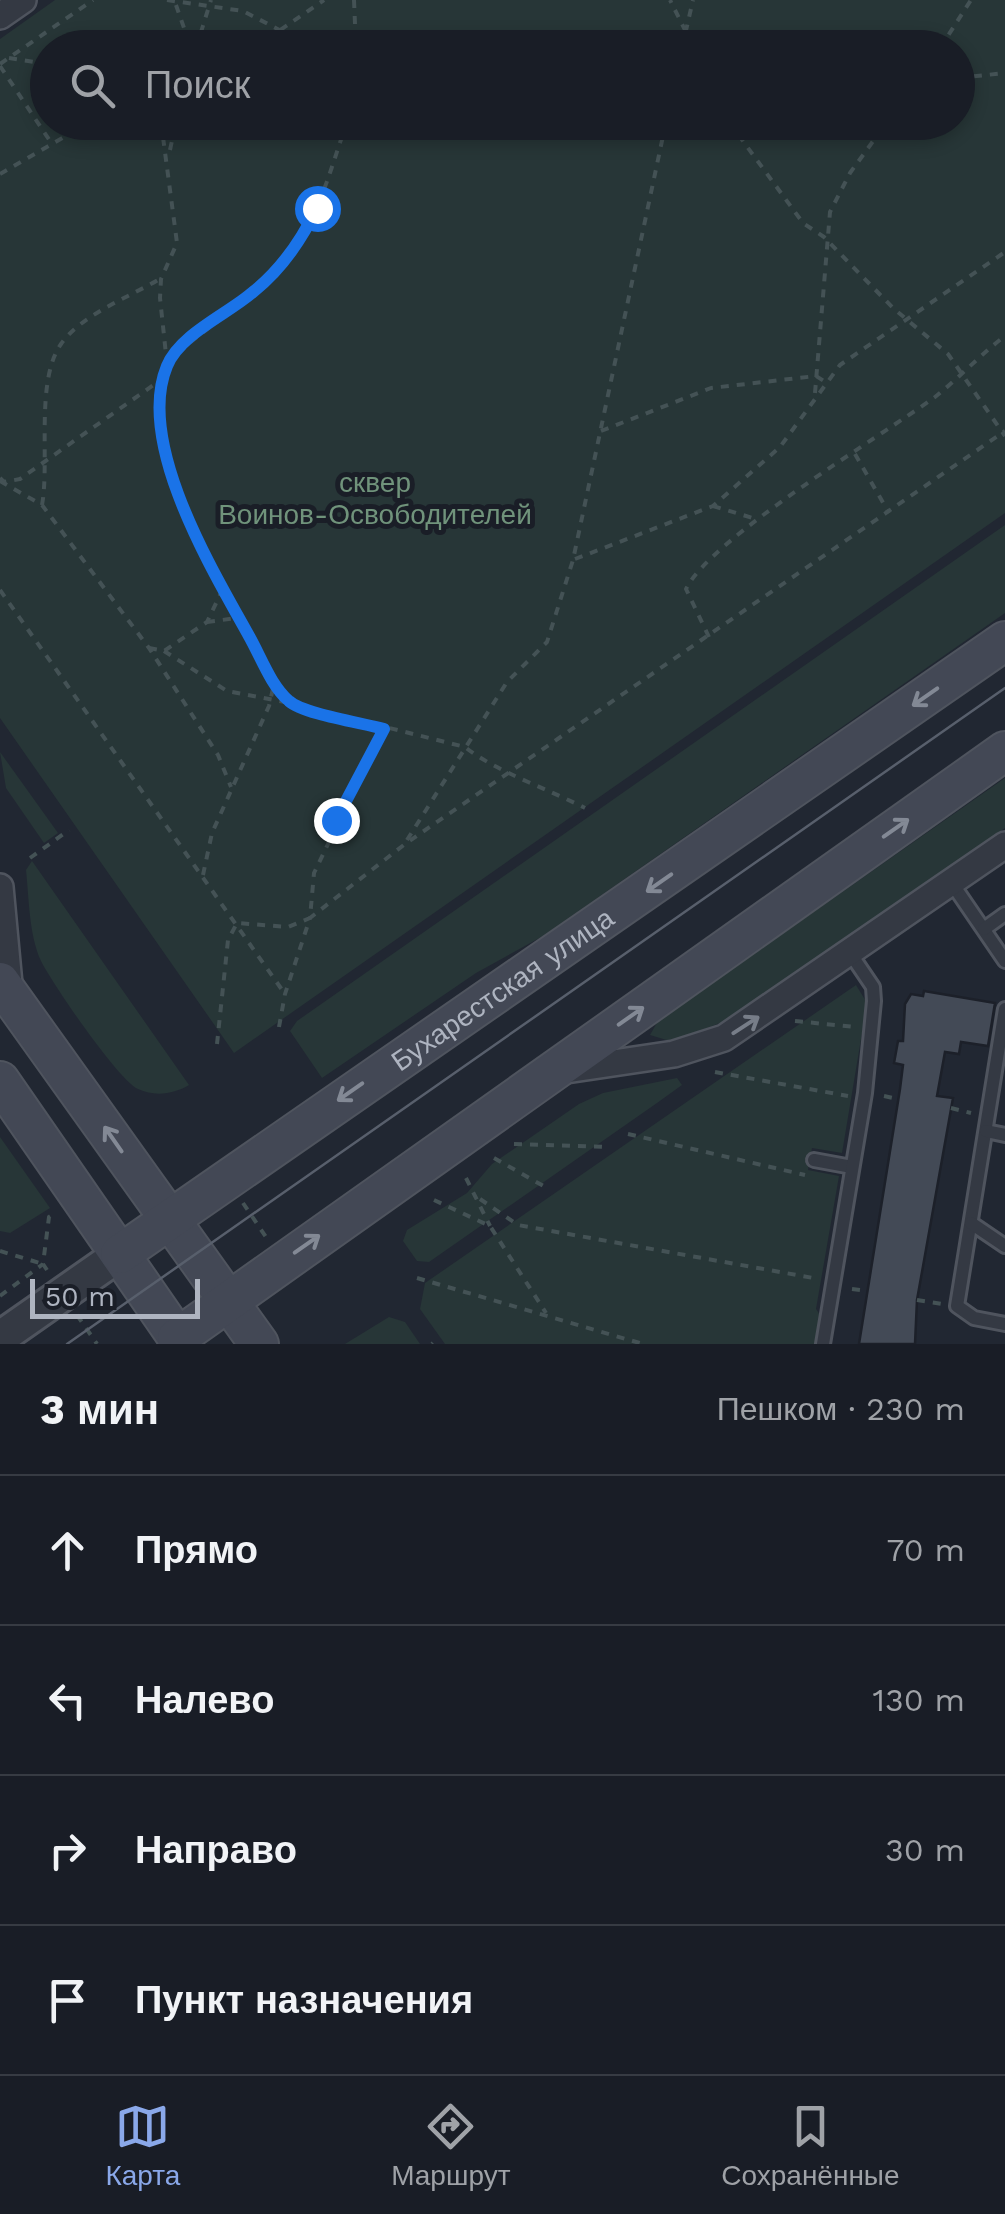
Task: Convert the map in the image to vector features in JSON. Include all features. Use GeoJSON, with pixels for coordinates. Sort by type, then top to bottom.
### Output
{"type":"FeatureCollection","features":[{"type":"Feature","properties":{"kind":"main road","name":"Бухарестская улица"},"geometry":{"type":"LineString","coordinates":[[120,1254],[487,996],[570,946],[1005,641]]}},
{"type":"Feature","properties":{"kind":"main road"},"geometry":{"type":"LineString","coordinates":[[0,1080],[176,1342],[228,1301],[1005,751]]}},
{"type":"Feature","properties":{"kind":"main road"},"geometry":{"type":"LineString","coordinates":[[5,989],[259,1344]]}},
{"type":"Feature","properties":{"kind":"street"},"geometry":{"type":"LineString","coordinates":[[0,16],[23,0]]}},
{"type":"Feature","properties":{"kind":"street"},"geometry":{"type":"LineString","coordinates":[[552,1072],[703,1048],[744,1028],[1005,844]]}},
{"type":"Feature","properties":{"kind":"street"},"geometry":{"type":"LineString","coordinates":[[0,887],[5,989]]}},
{"type":"Feature","properties":{"kind":"street","name":"Бухарестская улица"},"geometry":{"type":"LineString","coordinates":[[0,1338],[120,1254]]}},
{"type":"Feature","properties":{"kind":"lane"},"geometry":{"type":"LineString","coordinates":[[951,882],[1005,961]]}},
{"type":"Feature","properties":{"kind":"lane"},"geometry":{"type":"LineString","coordinates":[[984,929],[1005,914]]}},
{"type":"Feature","properties":{"kind":"lane"},"geometry":{"type":"LineString","coordinates":[[822,1344],[863,1100],[870,1029],[873,987],[850,953]]}},
{"type":"Feature","properties":{"kind":"lane"},"geometry":{"type":"LineString","coordinates":[[1005,1009],[958,1306],[974,1318],[1005,1324]]}},
{"type":"Feature","properties":{"kind":"lane"},"geometry":{"type":"LineString","coordinates":[[986,1131],[1005,1135]]}},
{"type":"Feature","properties":{"kind":"lane"},"geometry":{"type":"LineString","coordinates":[[814,1160],[852,1167]]}},
{"type":"Feature","properties":{"kind":"lane"},"geometry":{"type":"LineString","coordinates":[[971,1223],[1005,1246]]}},
{"type":"Feature","properties":{"kind":"path"},"geometry":{"type":"LineString","coordinates":[[50,30],[93,0]]}},
{"type":"Feature","properties":{"kind":"path"},"geometry":{"type":"LineString","coordinates":[[168,0],[243,10],[285,30]]}},
{"type":"Feature","properties":{"kind":"path"},"geometry":{"type":"LineString","coordinates":[[279,30],[324,0]]}},
{"type":"Feature","properties":{"kind":"path"},"geometry":{"type":"LineString","coordinates":[[354,0],[355,30]]}},
{"type":"Feature","properties":{"kind":"path"},"geometry":{"type":"LineString","coordinates":[[670,0],[685,30]]}},
{"type":"Feature","properties":{"kind":"path"},"geometry":{"type":"LineString","coordinates":[[686,30],[692,0]]}},
{"type":"Feature","properties":{"kind":"path"},"geometry":{"type":"LineString","coordinates":[[952,30],[972,0]]}},
{"type":"Feature","properties":{"kind":"path"},"geometry":{"type":"LineString","coordinates":[[175,1],[186,30]]}},
{"type":"Feature","properties":{"kind":"path"},"geometry":{"type":"LineString","coordinates":[[200,30],[210,3]]}},
{"type":"Feature","properties":{"kind":"path"},"geometry":{"type":"LineString","coordinates":[[30,44],[0,65],[30,111]]}},
{"type":"Feature","properties":{"kind":"path"},"geometry":{"type":"LineString","coordinates":[[9,58],[30,61]]}},
{"type":"Feature","properties":{"kind":"path"},"geometry":{"type":"LineString","coordinates":[[975,76],[1005,73]]}},
{"type":"Feature","properties":{"kind":"path"},"geometry":{"type":"LineString","coordinates":[[49,140],[52,144]]}},
{"type":"Feature","properties":{"kind":"path"},"geometry":{"type":"LineString","coordinates":[[0,174],[59,140]]}},
{"type":"Feature","properties":{"kind":"path"},"geometry":{"type":"LineString","coordinates":[[165,140],[177,243],[161,279],[167,364],[163,436],[170,472],[222,592],[290,704]]}},
{"type":"Feature","properties":{"kind":"path"},"geometry":{"type":"LineString","coordinates":[[169,155],[172,140]]}},
{"type":"Feature","properties":{"kind":"path"},"geometry":{"type":"LineString","coordinates":[[167,364],[195,335],[280,269],[317,208],[341,140]]}},
{"type":"Feature","properties":{"kind":"path"},"geometry":{"type":"LineString","coordinates":[[405,844],[507,682],[546,642],[573,560],[662,140]]}},
{"type":"Feature","properties":{"kind":"path"},"geometry":{"type":"LineString","coordinates":[[236,923],[288,927],[310,918],[405,844],[1004,433],[928,333],[908,320],[787,206],[742,140]]}},
{"type":"Feature","properties":{"kind":"path"},"geometry":{"type":"LineString","coordinates":[[815,398],[824,237],[830,212],[850,173],[874,140]]}},
{"type":"Feature","properties":{"kind":"path"},"geometry":{"type":"LineString","coordinates":[[573,560],[713,506],[780,447],[824,381],[840,364],[1005,252]]}},
{"type":"Feature","properties":{"kind":"path"},"geometry":{"type":"LineString","coordinates":[[42,505],[50,386],[62,344],[77,328],[161,279]]}},
{"type":"Feature","properties":{"kind":"path"},"geometry":{"type":"LineString","coordinates":[[709,637],[686,589],[694,572],[855,454],[1005,336]]}},
{"type":"Feature","properties":{"kind":"path"},"geometry":{"type":"LineString","coordinates":[[600,431],[711,388],[816,376],[824,381]]}},
{"type":"Feature","properties":{"kind":"path"},"geometry":{"type":"LineString","coordinates":[[1,480],[20,479],[164,378]]}},
{"type":"Feature","properties":{"kind":"path"},"geometry":{"type":"LineString","coordinates":[[855,454],[889,513]]}},
{"type":"Feature","properties":{"kind":"path"},"geometry":{"type":"LineString","coordinates":[[1,480],[42,505],[148,648],[218,754],[231,787]]}},
{"type":"Feature","properties":{"kind":"path"},"geometry":{"type":"LineString","coordinates":[[713,506],[760,520]]}},
{"type":"Feature","properties":{"kind":"path"},"geometry":{"type":"LineString","coordinates":[[0,590],[285,994]]}},
{"type":"Feature","properties":{"kind":"path"},"geometry":{"type":"LineString","coordinates":[[208,622],[222,592]]}},
{"type":"Feature","properties":{"kind":"path"},"geometry":{"type":"LineString","coordinates":[[164,650],[208,622],[239,618]]}},
{"type":"Feature","properties":{"kind":"path"},"geometry":{"type":"LineString","coordinates":[[148,648],[164,650],[228,691],[466,747],[482,760],[514,771],[585,808]]}},
{"type":"Feature","properties":{"kind":"path"},"geometry":{"type":"LineString","coordinates":[[203,875],[212,832],[272,699],[275,682]]}},
{"type":"Feature","properties":{"kind":"path"},"geometry":{"type":"LineString","coordinates":[[279,1026],[285,994],[310,918],[314,873],[384,729]]}},
{"type":"Feature","properties":{"kind":"path"},"geometry":{"type":"LineString","coordinates":[[30,858],[69,830]]}},
{"type":"Feature","properties":{"kind":"path"},"geometry":{"type":"LineString","coordinates":[[217,1044],[228,940],[236,923]]}},
{"type":"Feature","properties":{"kind":"path"},"geometry":{"type":"LineString","coordinates":[[790,1020],[870,1029]]}},
{"type":"Feature","properties":{"kind":"path"},"geometry":{"type":"LineString","coordinates":[[715,1072],[863,1100]]}},
{"type":"Feature","properties":{"kind":"path"},"geometry":{"type":"LineString","coordinates":[[628,1134],[805,1175]]}},
{"type":"Feature","properties":{"kind":"path"},"geometry":{"type":"LineString","coordinates":[[514,1144],[608,1147]]}},
{"type":"Feature","properties":{"kind":"path"},"geometry":{"type":"LineString","coordinates":[[494,1158],[547,1188]]}},
{"type":"Feature","properties":{"kind":"path"},"geometry":{"type":"LineString","coordinates":[[466,1178],[480,1199],[490,1226],[546,1314]]}},
{"type":"Feature","properties":{"kind":"path"},"geometry":{"type":"LineString","coordinates":[[480,1199],[518,1225],[833,1282]]}},
{"type":"Feature","properties":{"kind":"path"},"geometry":{"type":"LineString","coordinates":[[434,1200],[490,1226]]}},
{"type":"Feature","properties":{"kind":"path"},"geometry":{"type":"LineString","coordinates":[[246,1207],[269,1241]]}},
{"type":"Feature","properties":{"kind":"path"},"geometry":{"type":"LineString","coordinates":[[45,1267],[50,1217],[56,1213]]}},
{"type":"Feature","properties":{"kind":"path"},"geometry":{"type":"LineString","coordinates":[[0,1251],[45,1267]]}},
{"type":"Feature","properties":{"kind":"path"},"geometry":{"type":"LineString","coordinates":[[0,1296],[45,1267]]}},
{"type":"Feature","properties":{"kind":"path"},"geometry":{"type":"LineString","coordinates":[[418,1278],[643,1344]]}},
{"type":"Feature","properties":{"kind":"path"},"geometry":{"type":"LineString","coordinates":[[917,1300],[958,1306]]}},
{"type":"Feature","properties":{"kind":"path"},"geometry":{"type":"LineString","coordinates":[[80,1319],[97,1344]]}},
{"type":"Feature","properties":{"kind":"green space","name":"сквер Воинов-Освободителей"},"geometry":{"type":"Polygon","coordinates":[[[55,0],[1005,0],[1005,513],[234,1053],[0,718],[0,39],[55,0]]]}},
{"type":"Feature","properties":{"kind":"green space"},"geometry":{"type":"Polygon","coordinates":[[[1005,525],[1005,613],[543,936],[476,973],[322,1078],[290,1031],[297,1021],[1005,525]]]}},
{"type":"Feature","properties":{"kind":"green space"},"geometry":{"type":"Polygon","coordinates":[[[0,752],[58,833],[44,843],[6,788],[0,752]]]}},
{"type":"Feature","properties":{"kind":"green space"},"geometry":{"type":"Polygon","coordinates":[[[1005,778],[1005,828],[737,1016],[673,1042],[650,1035],[658,1021],[1005,778]]]}},
{"type":"Feature","properties":{"kind":"green space"},"geometry":{"type":"Polygon","coordinates":[[[32,861],[189,1085],[164,1093],[138,1089],[116,1068],[71,1009],[41,961],[34,940],[26,870],[32,861]]]}},
{"type":"Feature","properties":{"kind":"green space"},"geometry":{"type":"Polygon","coordinates":[[[856,985],[867,1003],[842,1153],[812,1148],[808,1170],[839,1176],[816,1309],[820,1315],[815,1344],[445,1344],[420,1309],[425,1283],[856,985]]]}},
{"type":"Feature","properties":{"kind":"green space"},"geometry":{"type":"Polygon","coordinates":[[[677,1078],[682,1085],[429,1262],[417,1261],[403,1241],[407,1230],[467,1193],[492,1164],[579,1104],[603,1093],[677,1078]]]}},
{"type":"Feature","properties":{"kind":"green space"},"geometry":{"type":"Polygon","coordinates":[[[0,1137],[50,1208],[10,1233],[0,1231],[0,1137]]]}},
{"type":"Feature","properties":{"kind":"green space"},"geometry":{"type":"Polygon","coordinates":[[[389,1317],[405,1322],[420,1344],[345,1344],[389,1317]]]}},
{"type":"Feature","properties":{"kind":"building"},"geometry":{"type":"Polygon","coordinates":[[[924,991],[995,1003],[988,1046],[961,1042],[959,1054],[945,1052],[937,1096],[953,1098],[917,1300],[915,1344],[859,1344],[900,1089],[903,1065],[894,1063],[898,1041],[903,1041],[905,1004],[911,994],[923,996],[924,991]]]}},
{"type":"Feature","properties":{"kind":"tram line"},"geometry":{"type":"LineString","coordinates":[[67,1344],[1005,688]]}},
{"type":"Feature","properties":{"kind":"route"},"geometry":{"type":"LineString","coordinates":[[317,208],[280,269],[195,335],[167,364],[161,397],[170,472],[184,512],[222,592],[275,682],[290,704],[384,729],[336,820]]}}]}
